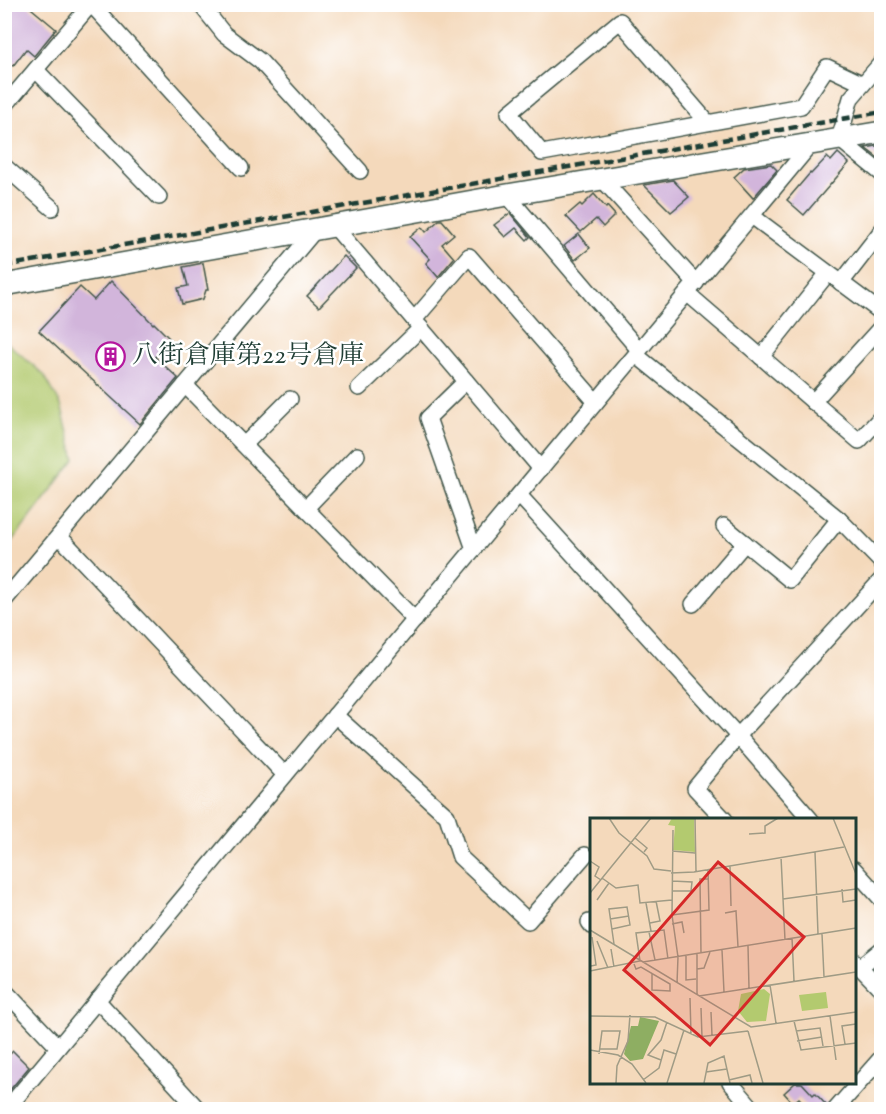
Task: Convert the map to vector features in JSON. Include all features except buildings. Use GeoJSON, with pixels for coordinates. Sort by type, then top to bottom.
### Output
{"type":"FeatureCollection","features":[{"type":"Feature","properties":{"kind":"street"},"geometry":{"type":"LineString","coordinates":[[4,107],[91,4],[241,168]]}},
{"type":"Feature","properties":{"kind":"street"},"geometry":{"type":"LineString","coordinates":[[200,4],[224,34],[260,61],[360,171]]}},
{"type":"Feature","properties":{"kind":"street"},"geometry":{"type":"LineString","coordinates":[[708,123],[620,21],[509,113],[542,153],[708,123],[801,106],[827,67],[863,84]]}},
{"type":"Feature","properties":{"kind":"street"},"geometry":{"type":"LineString","coordinates":[[839,139],[851,98],[882,62]]}},
{"type":"Feature","properties":{"kind":"street"},"geometry":{"type":"LineString","coordinates":[[36,70],[159,196]]}},
{"type":"Feature","properties":{"kind":"street"},"geometry":{"type":"LineString","coordinates":[[4,285],[507,195],[882,132]]}},
{"type":"Feature","properties":{"kind":"street"},"geometry":{"type":"LineString","coordinates":[[839,139],[882,174]]}},
{"type":"Feature","properties":{"kind":"street"},"geometry":{"type":"LineString","coordinates":[[6,1110],[812,143]]}},
{"type":"Feature","properties":{"kind":"street"},"geometry":{"type":"LineString","coordinates":[[4,165],[52,208]]}},
{"type":"Feature","properties":{"kind":"street"},"geometry":{"type":"LineString","coordinates":[[602,179],[692,288],[761,357],[859,441],[882,416]]}},
{"type":"Feature","properties":{"kind":"street"},"geometry":{"type":"LineString","coordinates":[[507,195],[638,352],[839,519],[882,563]]}},
{"type":"Feature","properties":{"kind":"street"},"geometry":{"type":"LineString","coordinates":[[752,216],[882,313]]}},
{"type":"Feature","properties":{"kind":"street"},"geometry":{"type":"LineString","coordinates":[[325,228],[417,324],[541,469]]}},
{"type":"Feature","properties":{"kind":"street"},"geometry":{"type":"LineString","coordinates":[[4,601],[186,385],[325,228]]}},
{"type":"Feature","properties":{"kind":"street"},"geometry":{"type":"LineString","coordinates":[[841,283],[882,230]]}},
{"type":"Feature","properties":{"kind":"street"},"geometry":{"type":"LineString","coordinates":[[359,388],[417,324],[469,256],[596,402]]}},
{"type":"Feature","properties":{"kind":"street"},"geometry":{"type":"LineString","coordinates":[[761,357],[828,273]]}},
{"type":"Feature","properties":{"kind":"street"},"geometry":{"type":"LineString","coordinates":[[813,402],[882,326]]}},
{"type":"Feature","properties":{"kind":"street"},"geometry":{"type":"LineString","coordinates":[[466,381],[428,418],[474,549]]}},
{"type":"Feature","properties":{"kind":"street"},"geometry":{"type":"LineString","coordinates":[[186,385],[414,620]]}},
{"type":"Feature","properties":{"kind":"street"},"geometry":{"type":"LineString","coordinates":[[244,445],[290,399]]}},
{"type":"Feature","properties":{"kind":"street"},"geometry":{"type":"LineString","coordinates":[[306,508],[357,455]]}},
{"type":"Feature","properties":{"kind":"street"},"geometry":{"type":"LineString","coordinates":[[519,495],[738,736],[809,818]]}},
{"type":"Feature","properties":{"kind":"street"},"geometry":{"type":"LineString","coordinates":[[724,526],[790,580],[839,519]]}},
{"type":"Feature","properties":{"kind":"street"},"geometry":{"type":"LineString","coordinates":[[59,536],[285,776]]}},
{"type":"Feature","properties":{"kind":"street"},"geometry":{"type":"LineString","coordinates":[[693,604],[746,543]]}},
{"type":"Feature","properties":{"kind":"street"},"geometry":{"type":"LineString","coordinates":[[723,818],[695,788],[738,736],[882,579]]}},
{"type":"Feature","properties":{"kind":"street"},"geometry":{"type":"LineString","coordinates":[[335,715],[447,816],[460,857],[528,921],[585,855]]}},
{"type":"Feature","properties":{"kind":"street"},"geometry":{"type":"LineString","coordinates":[[856,870],[882,900]]}},
{"type":"Feature","properties":{"kind":"street"},"geometry":{"type":"LineString","coordinates":[[882,950],[857,964],[882,990]]}},
{"type":"Feature","properties":{"kind":"street"},"geometry":{"type":"LineString","coordinates":[[4,990],[58,1047]]}},
{"type":"Feature","properties":{"kind":"street"},"geometry":{"type":"LineString","coordinates":[[97,1000],[199,1110]]}},
{"type":"Feature","properties":{"kind":"street"},"geometry":{"type":"LineString","coordinates":[[835,1110],[882,1057]]}},
{"type":"Feature","properties":{"kind":"street"},"geometry":{"type":"LineString","coordinates":[[731,1084],[754,1110]]}},
{"type":"Feature","properties":{"kind":"green space"},"geometry":{"type":"Polygon","coordinates":[[[5,341],[44,375],[61,405],[75,459],[5,551],[5,341]]]}},
{"type":"Feature","properties":{"kind":"railway"},"geometry":{"type":"LineString","coordinates":[[4,266],[882,112]]}},
{"type":"Feature","properties":{"kind":"place","name":"八街倉庫第22号倉庫"},"geometry":{"type":"Point","coordinates":[111,356]}}]}
